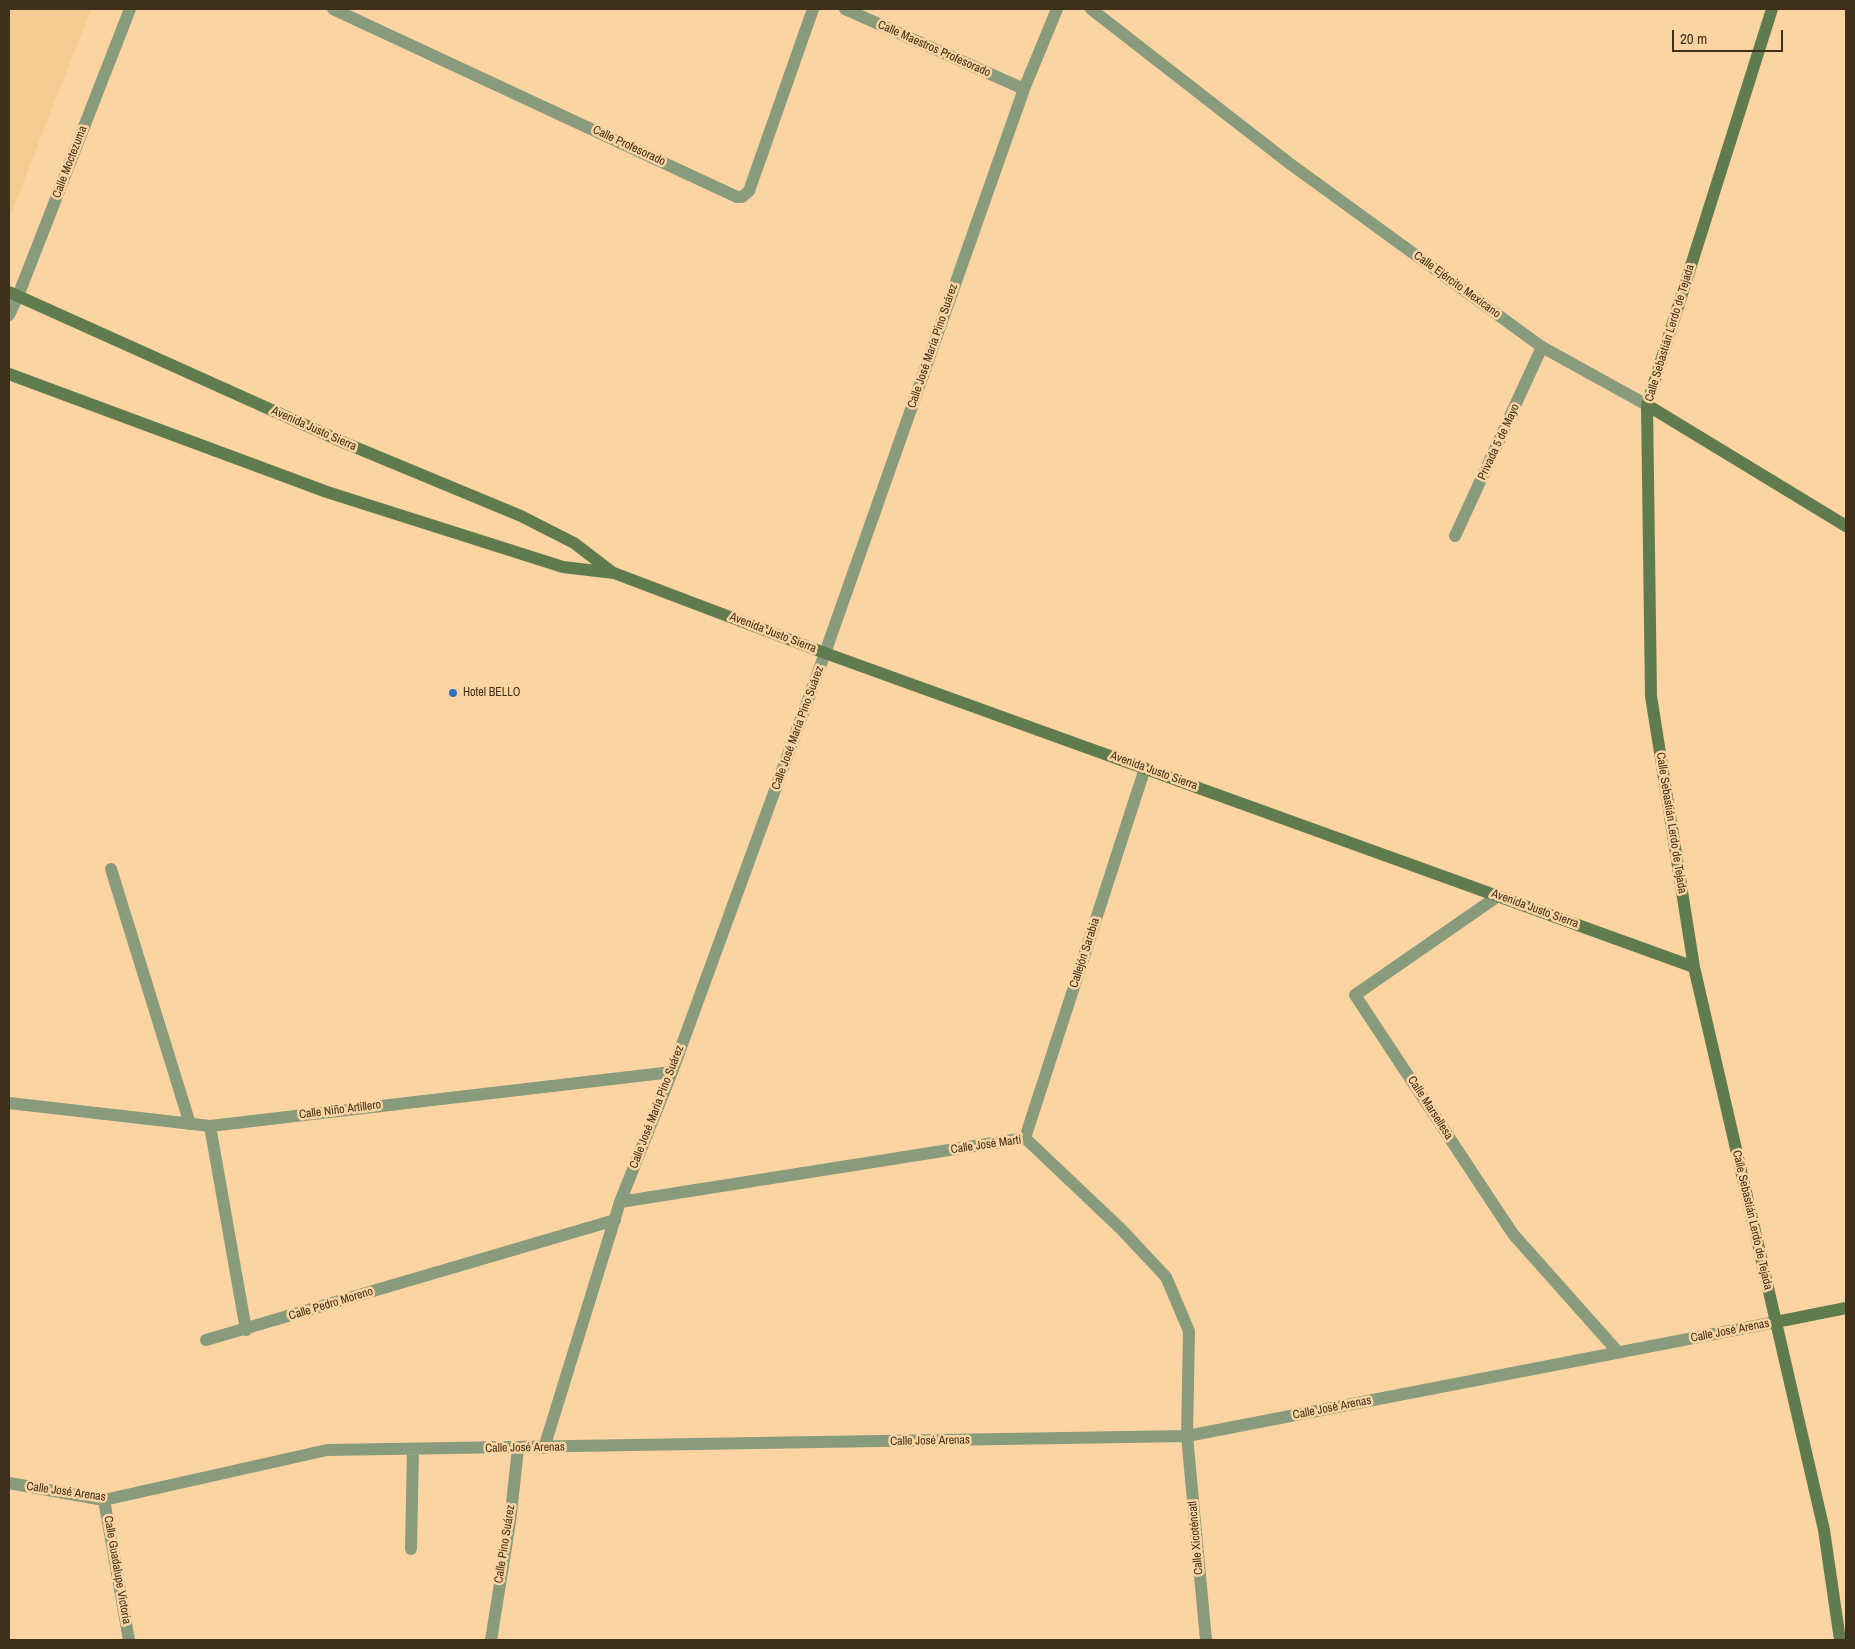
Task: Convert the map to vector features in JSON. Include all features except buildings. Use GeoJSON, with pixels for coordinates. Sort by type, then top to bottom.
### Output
{"type":"FeatureCollection","features":[{"type":"Feature","properties":{"kind":"street","name":"Calle Moctezuma"},"geometry":{"type":"LineString","coordinates":[[9,315],[13,294],[130,9]]}},
{"type":"Feature","properties":{"kind":"street","name":"Calle Profesorado"},"geometry":{"type":"LineString","coordinates":[[333,9],[728,193],[742,197],[749,191],[813,9]]}},
{"type":"Feature","properties":{"kind":"street","name":"Calle Maestros Profesorado"},"geometry":{"type":"LineString","coordinates":[[845,9],[1024,89]]}},
{"type":"Feature","properties":{"kind":"street","name":"Calle José María Pino Suárez"},"geometry":{"type":"LineString","coordinates":[[544,1448],[620,1202],[672,1072],[826,653],[1024,89],[1057,9]]}},
{"type":"Feature","properties":{"kind":"street","name":"Calle Ejército Mexicano"},"geometry":{"type":"LineString","coordinates":[[1091,9],[1289,163],[1542,347],[1647,405],[1846,526]]}},
{"type":"Feature","properties":{"kind":"street","name":"Calle Sebastián Lerdo de Tejada"},"geometry":{"type":"LineString","coordinates":[[1772,9],[1647,405],[1651,696],[1694,967],[1824,1530],[1840,1640]]}},
{"type":"Feature","properties":{"kind":"street","name":"Avenida Justo Sierra"},"geometry":{"type":"LineString","coordinates":[[13,294],[345,443],[520,516],[574,543],[614,573]]}},
{"type":"Feature","properties":{"kind":"street","name":"Privada 5 de Mayo"},"geometry":{"type":"LineString","coordinates":[[1455,536],[1542,347]]}},
{"type":"Feature","properties":{"kind":"street","name":"Avenida Justo Sierra"},"geometry":{"type":"LineString","coordinates":[[9,374],[327,492],[563,567],[614,573],[826,653],[1694,967]]}},
{"type":"Feature","properties":{"kind":"street","name":"Callejón Sarabia"},"geometry":{"type":"LineString","coordinates":[[1025,1138],[1145,768]]}},
{"type":"Feature","properties":{"kind":"street"},"geometry":{"type":"LineString","coordinates":[[111,869],[190,1124]]}},
{"type":"Feature","properties":{"kind":"street","name":"Calle Marsellesa"},"geometry":{"type":"LineString","coordinates":[[1498,896],[1355,995],[1513,1234],[1618,1352]]}},
{"type":"Feature","properties":{"kind":"street","name":"Calle Niño Artillero"},"geometry":{"type":"LineString","coordinates":[[9,1103],[210,1126],[672,1072]]}},
{"type":"Feature","properties":{"kind":"street"},"geometry":{"type":"LineString","coordinates":[[210,1126],[246,1330]]}},
{"type":"Feature","properties":{"kind":"street","name":"Calle José Martí"},"geometry":{"type":"LineString","coordinates":[[620,1202],[1025,1138],[1121,1229],[1166,1277],[1189,1331],[1187,1436]]}},
{"type":"Feature","properties":{"kind":"street","name":"Calle Pedro Moreno"},"geometry":{"type":"LineString","coordinates":[[206,1340],[246,1330],[614,1220]]}},
{"type":"Feature","properties":{"kind":"street","name":"Calle José Arenas"},"geometry":{"type":"LineString","coordinates":[[9,1483],[104,1500],[327,1450],[544,1448],[1187,1436],[1846,1308]]}},
{"type":"Feature","properties":{"kind":"street","name":"Calle Xicoténcatl"},"geometry":{"type":"LineString","coordinates":[[1187,1436],[1206,1640]]}},
{"type":"Feature","properties":{"kind":"street","name":"Calle Pino Suárez"},"geometry":{"type":"LineString","coordinates":[[491,1640],[510,1522],[518,1448]]}},
{"type":"Feature","properties":{"kind":"street"},"geometry":{"type":"LineString","coordinates":[[411,1549],[413,1449]]}},
{"type":"Feature","properties":{"kind":"street","name":"Calle Guadalupe Victoria"},"geometry":{"type":"LineString","coordinates":[[104,1500],[129,1640]]}},
{"type":"Feature","properties":{"kind":"shaded area"},"geometry":{"type":"Polygon","coordinates":[[[9,9],[91,9],[9,219],[9,9]]]}},
{"type":"Feature","properties":{"kind":"place","name":"Hotel BELLO"},"geometry":{"type":"Point","coordinates":[453,693]}}]}
